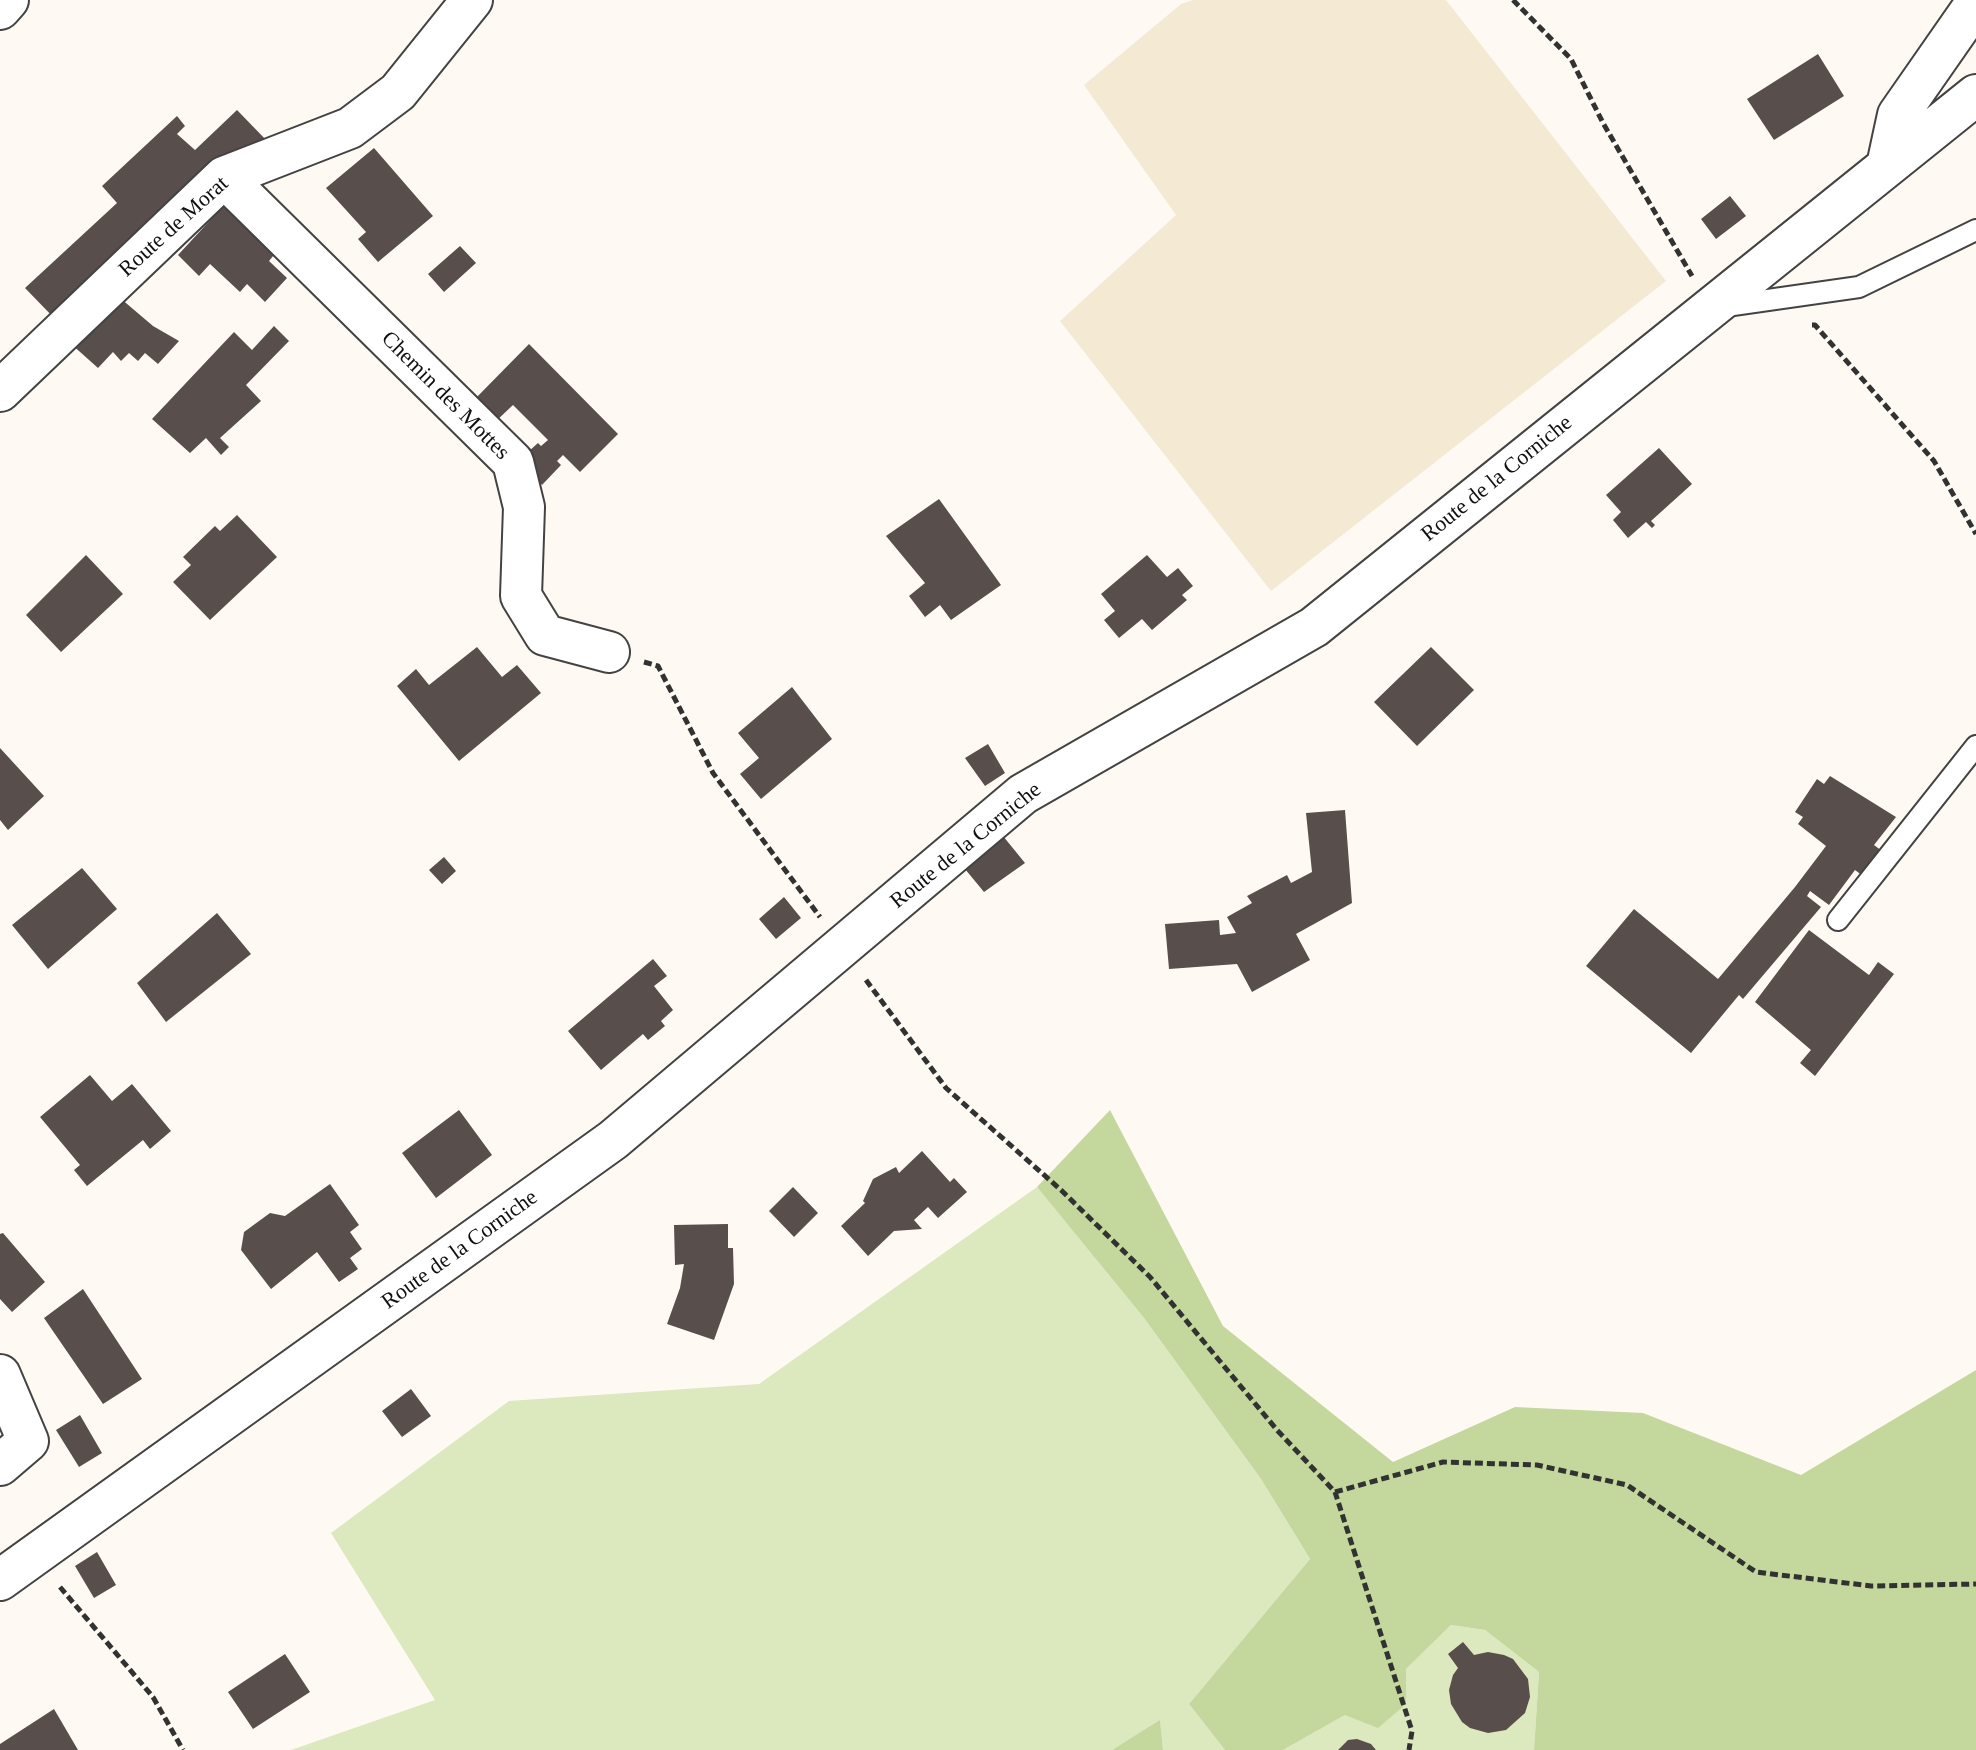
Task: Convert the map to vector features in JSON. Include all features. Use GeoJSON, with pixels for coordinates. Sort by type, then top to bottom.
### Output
{"type":"FeatureCollection","features":[{"type":"Feature","properties":{"kind":"street"},"geometry":{"type":"LineString","coordinates":[[0,9],[8,0]]}},
{"type":"Feature","properties":{"kind":"street","name":"Route de Morat"},"geometry":{"type":"LineString","coordinates":[[0,391],[224,177],[350,128],[398,92],[472,0]]}},
{"type":"Feature","properties":{"kind":"street"},"geometry":{"type":"LineString","coordinates":[[1887,166],[1898,115],[1976,3]]}},
{"type":"Feature","properties":{"kind":"street","name":"Route de la Corniche"},"geometry":{"type":"LineString","coordinates":[[0,1580],[613,1140],[831,933],[1023,794],[1314,627],[1976,95]]}},
{"type":"Feature","properties":{"kind":"street","name":"Chemin des Mottes"},"geometry":{"type":"LineString","coordinates":[[224,177],[513,462],[524,507],[521,596],[545,635],[609,652]]}},
{"type":"Feature","properties":{"kind":"street"},"geometry":{"type":"LineString","coordinates":[[0,1375],[28,1441],[0,1465]]}},
{"type":"Feature","properties":{"kind":"lane"},"geometry":{"type":"LineString","coordinates":[[1710,308],[1859,287],[1976,230]]}},
{"type":"Feature","properties":{"kind":"lane"},"geometry":{"type":"LineString","coordinates":[[1838,920],[1976,746]]}},
{"type":"Feature","properties":{"kind":"path"},"geometry":{"type":"LineString","coordinates":[[609,652],[658,666],[713,773],[946,1088],[1061,1190],[1150,1277],[1277,1430],[1335,1492],[1412,1731],[1409,1750]]}},
{"type":"Feature","properties":{"kind":"path"},"geometry":{"type":"LineString","coordinates":[[1335,1492],[1443,1462],[1537,1465],[1627,1485],[1756,1572],[1871,1586],[1976,1584]]}},
{"type":"Feature","properties":{"kind":"path"},"geometry":{"type":"LineString","coordinates":[[33,1556],[153,1697],[183,1750]]}},
{"type":"Feature","properties":{"kind":"shaded area"},"geometry":{"type":"Polygon","coordinates":[[[1193,0],[1446,0],[1666,281],[1271,591],[1060,321],[1176,215],[1084,85],[1181,4],[1193,0]]]}},
{"type":"Feature","properties":{"kind":"green space"},"geometry":{"type":"Polygon","coordinates":[[[1110,1110],[1223,1326],[1393,1462],[1515,1407],[1643,1413],[1801,1475],[1976,1370],[1976,1750],[1534,1750],[1539,1672],[1485,1630],[1451,1625],[1406,1669],[1406,1704],[1378,1728],[1345,1715],[1283,1750],[1225,1750],[1189,1704],[1310,1559],[1261,1479],[1144,1318],[1037,1187],[1110,1110]]]}},
{"type":"Feature","properties":{"kind":"green space"},"geometry":{"type":"Polygon","coordinates":[[[1037,1187],[1144,1318],[1261,1479],[1310,1559],[1189,1704],[1225,1750],[1163,1750],[1160,1721],[1112,1750],[291,1750],[435,1700],[331,1533],[509,1401],[759,1384],[1037,1187]]]}},
{"type":"Feature","properties":{"kind":"green space"},"geometry":{"type":"Polygon","coordinates":[[[1451,1625],[1485,1630],[1539,1672],[1534,1750],[1283,1750],[1345,1715],[1406,1704],[1406,1669],[1451,1625]]]}},
{"type":"Feature","properties":{"kind":"green space"},"geometry":{"type":"Polygon","coordinates":[[[1160,1720],[1163,1750],[1112,1750],[1160,1720]]]}},
{"type":"Feature","properties":{"kind":"building"},"geometry":{"type":"Polygon","coordinates":[[[1818,54],[1844,96],[1774,140],[1747,99],[1818,54]]]}},
{"type":"Feature","properties":{"kind":"building"},"geometry":{"type":"Polygon","coordinates":[[[237,110],[269,143],[57,321],[25,288],[117,203],[102,186],[177,116],[185,126],[177,134],[195,150],[237,110]]]}},
{"type":"Feature","properties":{"kind":"building"},"geometry":{"type":"Polygon","coordinates":[[[374,148],[433,216],[378,262],[358,239],[366,232],[326,188],[374,148]]]}},
{"type":"Feature","properties":{"kind":"building"},"geometry":{"type":"Polygon","coordinates":[[[1730,196],[1746,216],[1716,239],[1701,219],[1730,196]]]}},
{"type":"Feature","properties":{"kind":"building"},"geometry":{"type":"Polygon","coordinates":[[[227,202],[278,250],[269,261],[287,278],[265,302],[247,284],[240,292],[210,264],[199,276],[178,255],[227,202]]]}},
{"type":"Feature","properties":{"kind":"building"},"geometry":{"type":"Polygon","coordinates":[[[460,246],[476,263],[444,292],[428,274],[460,246]]]}},
{"type":"Feature","properties":{"kind":"building"},"geometry":{"type":"Polygon","coordinates":[[[113,292],[153,326],[179,341],[158,364],[145,353],[138,361],[129,353],[121,361],[113,352],[98,368],[70,343],[113,292]]]}},
{"type":"Feature","properties":{"kind":"building"},"geometry":{"type":"Polygon","coordinates":[[[274,326],[289,341],[246,385],[261,401],[220,438],[229,447],[221,455],[206,438],[190,453],[152,419],[234,332],[252,350],[274,326]]]}},
{"type":"Feature","properties":{"kind":"building"},"geometry":{"type":"Polygon","coordinates":[[[529,344],[618,434],[580,472],[563,455],[557,461],[561,465],[542,485],[519,460],[538,443],[541,446],[548,440],[513,405],[495,422],[474,400],[529,344]]]}},
{"type":"Feature","properties":{"kind":"building"},"geometry":{"type":"Polygon","coordinates":[[[1659,448],[1692,484],[1651,521],[1655,525],[1652,528],[1646,522],[1628,538],[1613,520],[1621,512],[1606,495],[1659,448]]]}},
{"type":"Feature","properties":{"kind":"building"},"geometry":{"type":"Polygon","coordinates":[[[939,499],[1001,585],[951,620],[940,605],[925,617],[909,596],[925,583],[886,536],[939,499]]]}},
{"type":"Feature","properties":{"kind":"building"},"geometry":{"type":"Polygon","coordinates":[[[237,515],[277,557],[210,620],[173,582],[191,565],[183,557],[215,526],[220,531],[237,515]]]}},
{"type":"Feature","properties":{"kind":"building"},"geometry":{"type":"Polygon","coordinates":[[[86,555],[123,594],[61,652],[26,615],[86,555]]]}},
{"type":"Feature","properties":{"kind":"building"},"geometry":{"type":"Polygon","coordinates":[[[1147,555],[1167,577],[1178,568],[1193,586],[1182,595],[1187,600],[1152,630],[1142,619],[1119,638],[1104,620],[1115,611],[1101,594],[1147,555]]]}},
{"type":"Feature","properties":{"kind":"building"},"geometry":{"type":"Polygon","coordinates":[[[477,647],[502,677],[517,665],[541,693],[459,761],[397,686],[416,669],[429,685],[477,647]]]}},
{"type":"Feature","properties":{"kind":"building"},"geometry":{"type":"Polygon","coordinates":[[[1431,647],[1474,690],[1417,746],[1374,702],[1431,647]]]}},
{"type":"Feature","properties":{"kind":"building"},"geometry":{"type":"Polygon","coordinates":[[[792,687],[832,739],[761,799],[740,774],[759,758],[738,733],[792,687]]]}},
{"type":"Feature","properties":{"kind":"building"},"geometry":{"type":"Polygon","coordinates":[[[988,744],[1005,773],[985,786],[965,758],[988,744]]]}},
{"type":"Feature","properties":{"kind":"building"},"geometry":{"type":"Polygon","coordinates":[[[0,748],[44,796],[8,830],[0,820],[0,748]]]}},
{"type":"Feature","properties":{"kind":"building"},"geometry":{"type":"Polygon","coordinates":[[[1830,776],[1896,817],[1874,845],[1882,851],[1863,876],[1855,870],[1829,905],[1810,891],[1807,896],[1821,907],[1743,999],[1739,995],[1691,1053],[1586,966],[1634,909],[1718,979],[1826,846],[1798,824],[1803,817],[1795,812],[1817,779],[1824,784],[1830,776]]]}},
{"type":"Feature","properties":{"kind":"building"},"geometry":{"type":"Polygon","coordinates":[[[1345,810],[1352,903],[1296,934],[1310,960],[1252,992],[1237,964],[1169,969],[1165,924],[1219,920],[1220,935],[1236,933],[1227,917],[1252,903],[1247,896],[1287,875],[1291,883],[1312,872],[1306,813],[1345,810]]]}},
{"type":"Feature","properties":{"kind":"building"},"geometry":{"type":"Polygon","coordinates":[[[1003,836],[1025,863],[984,892],[965,869],[1003,836]]]}},
{"type":"Feature","properties":{"kind":"building"},"geometry":{"type":"Polygon","coordinates":[[[444,857],[456,871],[442,884],[429,870],[444,857]]]}},
{"type":"Feature","properties":{"kind":"building"},"geometry":{"type":"Polygon","coordinates":[[[82,868],[117,909],[48,969],[12,925],[82,868]]]}},
{"type":"Feature","properties":{"kind":"building"},"geometry":{"type":"Polygon","coordinates":[[[784,897],[801,918],[776,939],[759,919],[784,897]]]}},
{"type":"Feature","properties":{"kind":"building"},"geometry":{"type":"Polygon","coordinates":[[[217,913],[251,954],[166,1022],[137,983],[217,913]]]}},
{"type":"Feature","properties":{"kind":"building"},"geometry":{"type":"Polygon","coordinates":[[[1809,930],[1869,975],[1878,962],[1894,974],[1815,1076],[1800,1063],[1811,1050],[1755,1002],[1809,930]]]}},
{"type":"Feature","properties":{"kind":"building"},"geometry":{"type":"Polygon","coordinates":[[[653,959],[667,976],[654,986],[673,1010],[661,1021],[665,1026],[648,1040],[643,1034],[601,1070],[568,1031],[653,959]]]}},
{"type":"Feature","properties":{"kind":"building"},"geometry":{"type":"Polygon","coordinates":[[[90,1075],[112,1101],[132,1084],[171,1131],[150,1149],[143,1140],[87,1186],[74,1170],[80,1165],[40,1117],[90,1075]]]}},
{"type":"Feature","properties":{"kind":"building"},"geometry":{"type":"Polygon","coordinates":[[[459,1110],[492,1155],[436,1198],[402,1153],[459,1110]]]}},
{"type":"Feature","properties":{"kind":"building"},"geometry":{"type":"Polygon","coordinates":[[[922,1151],[950,1182],[954,1178],[967,1192],[938,1218],[928,1207],[914,1220],[922,1229],[894,1231],[868,1256],[841,1226],[865,1203],[863,1201],[873,1179],[896,1167],[899,1173],[922,1151]]]}},
{"type":"Feature","properties":{"kind":"building"},"geometry":{"type":"Polygon","coordinates":[[[330,1184],[359,1225],[350,1232],[362,1249],[350,1258],[358,1269],[339,1282],[317,1252],[271,1289],[241,1250],[244,1232],[270,1213],[285,1216],[330,1184]]]}},
{"type":"Feature","properties":{"kind":"building"},"geometry":{"type":"Polygon","coordinates":[[[793,1187],[818,1213],[794,1237],[769,1211],[793,1187]]]}},
{"type":"Feature","properties":{"kind":"building"},"geometry":{"type":"Polygon","coordinates":[[[728,1224],[728,1248],[733,1248],[734,1284],[714,1340],[667,1324],[680,1288],[684,1264],[675,1265],[674,1225],[728,1224]]]}},
{"type":"Feature","properties":{"kind":"building"},"geometry":{"type":"Polygon","coordinates":[[[3,1233],[45,1282],[12,1312],[0,1299],[0,1234],[3,1233]]]}},
{"type":"Feature","properties":{"kind":"building"},"geometry":{"type":"Polygon","coordinates":[[[83,1289],[142,1379],[103,1404],[44,1318],[83,1289]]]}},
{"type":"Feature","properties":{"kind":"building"},"geometry":{"type":"Polygon","coordinates":[[[411,1389],[431,1416],[402,1437],[382,1411],[411,1389]]]}},
{"type":"Feature","properties":{"kind":"building"},"geometry":{"type":"Polygon","coordinates":[[[80,1415],[102,1453],[79,1467],[56,1430],[80,1415]]]}},
{"type":"Feature","properties":{"kind":"building"},"geometry":{"type":"Polygon","coordinates":[[[97,1552],[116,1585],[94,1598],[75,1566],[97,1552]]]}},
{"type":"Feature","properties":{"kind":"building"},"geometry":{"type":"Polygon","coordinates":[[[1463,1642],[1474,1655],[1488,1652],[1513,1659],[1528,1679],[1530,1697],[1525,1713],[1506,1730],[1488,1733],[1470,1728],[1462,1722],[1451,1704],[1449,1690],[1458,1668],[1448,1654],[1463,1642]]]}},
{"type":"Feature","properties":{"kind":"building"},"geometry":{"type":"Polygon","coordinates":[[[285,1654],[310,1692],[253,1729],[228,1692],[285,1654]]]}},
{"type":"Feature","properties":{"kind":"building"},"geometry":{"type":"Polygon","coordinates":[[[54,1709],[78,1750],[0,1750],[0,1744],[54,1709]]]}},
{"type":"Feature","properties":{"kind":"building"},"geometry":{"type":"Polygon","coordinates":[[[1357,1739],[1371,1744],[1376,1750],[1338,1750],[1348,1740],[1357,1739]]]}}]}
